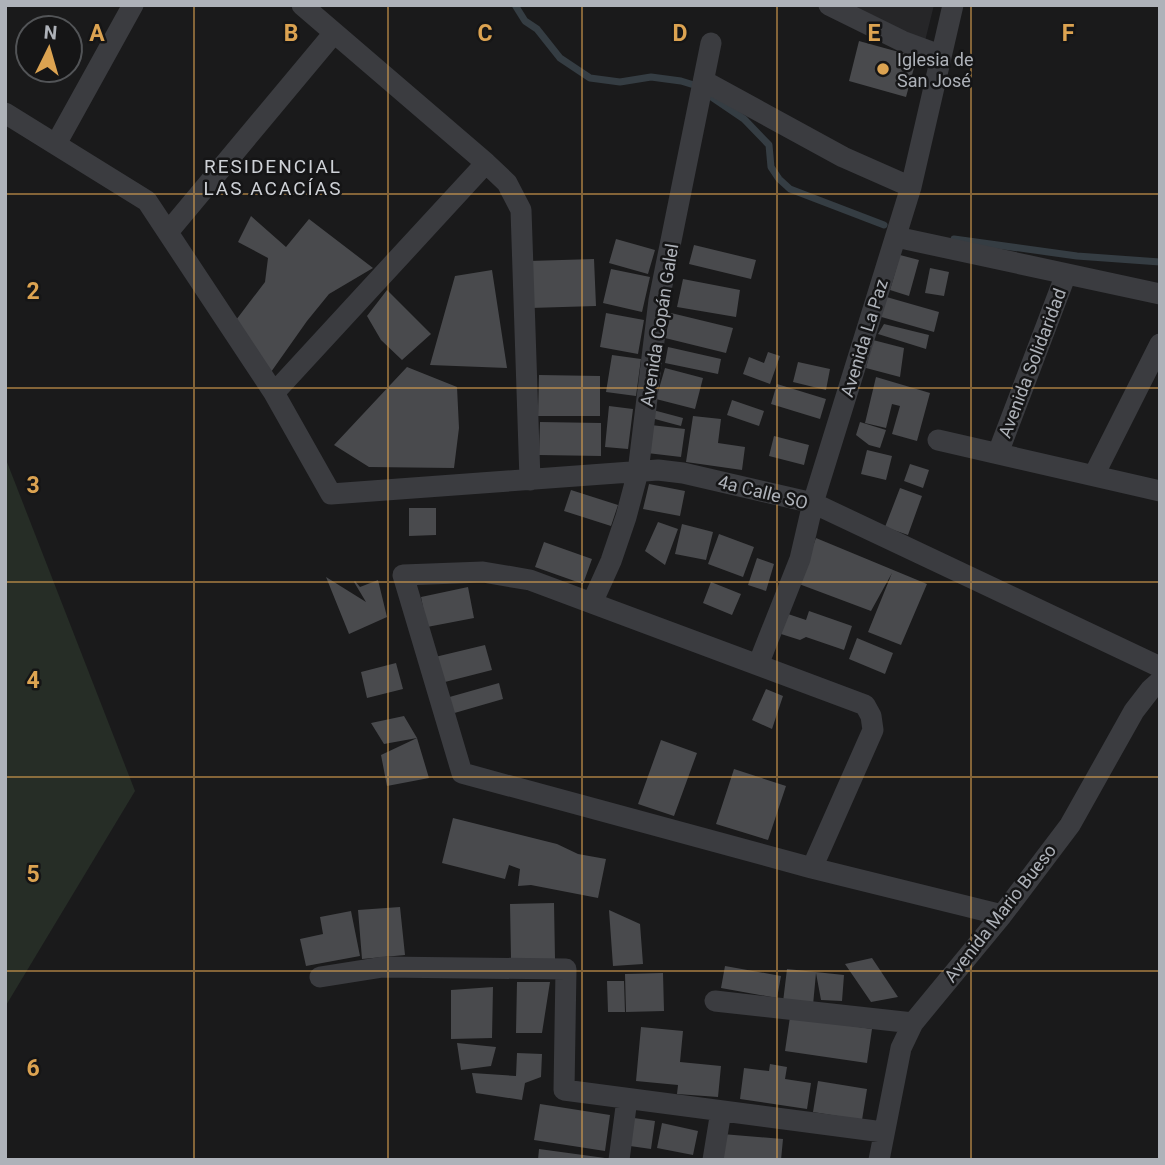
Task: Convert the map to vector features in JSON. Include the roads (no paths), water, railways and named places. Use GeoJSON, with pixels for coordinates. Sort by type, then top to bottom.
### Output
{"type":"FeatureCollection","features":[{"type":"Feature","properties":{"kind":"street"},"geometry":{"type":"LineString","coordinates":[[56,144],[133,5]]}},
{"type":"Feature","properties":{"kind":"street"},"geometry":{"type":"LineString","coordinates":[[302,5],[486,163],[507,183],[520,210],[530,480]]}},
{"type":"Feature","properties":{"kind":"street"},"geometry":{"type":"LineString","coordinates":[[829,5],[902,41],[940,55]]}},
{"type":"Feature","properties":{"kind":"street","name":"Avenida La Paz"},"geometry":{"type":"LineString","coordinates":[[758,665],[800,559],[813,503],[911,187],[953,5]]}},
{"type":"Feature","properties":{"kind":"street"},"geometry":{"type":"LineString","coordinates":[[168,232],[334,33]]}},
{"type":"Feature","properties":{"kind":"street","name":"Avenida Copán Galel"},"geometry":{"type":"LineString","coordinates":[[592,603],[611,561],[638,472],[659,300],[711,43]]}},
{"type":"Feature","properties":{"kind":"street"},"geometry":{"type":"LineString","coordinates":[[704,81],[843,157],[911,187]]}},
{"type":"Feature","properties":{"kind":"street"},"geometry":{"type":"LineString","coordinates":[[5,113],[147,201],[274,393],[486,163]]}},
{"type":"Feature","properties":{"kind":"street"},"geometry":{"type":"LineString","coordinates":[[896,237],[1160,294]]}},
{"type":"Feature","properties":{"kind":"street","name":"Avenida Solidaridad"},"geometry":{"type":"LineString","coordinates":[[998,453],[1066,274]]}},
{"type":"Feature","properties":{"kind":"street"},"geometry":{"type":"LineString","coordinates":[[1094,475],[1160,344]]}},
{"type":"Feature","properties":{"kind":"street","name":"4a Calle SO"},"geometry":{"type":"LineString","coordinates":[[274,393],[331,494],[658,470],[683,472],[813,503],[1160,667]]}},
{"type":"Feature","properties":{"kind":"street"},"geometry":{"type":"LineString","coordinates":[[938,440],[1160,491]]}},
{"type":"Feature","properties":{"kind":"street"},"geometry":{"type":"LineString","coordinates":[[812,868],[873,730],[871,716],[865,705],[530,580],[483,572],[403,575],[462,773],[812,868],[1002,915]]}},
{"type":"Feature","properties":{"kind":"street","name":"Avenida Mario Bueso"},"geometry":{"type":"LineString","coordinates":[[879,1160],[901,1048],[913,1023],[1002,915],[1070,825],[1134,711],[1160,681]]}},
{"type":"Feature","properties":{"kind":"street"},"geometry":{"type":"LineString","coordinates":[[320,977],[383,967],[566,969],[564,1090],[883,1132]]}},
{"type":"Feature","properties":{"kind":"street"},"geometry":{"type":"LineString","coordinates":[[715,1001],[913,1023]]}},
{"type":"Feature","properties":{"kind":"street"},"geometry":{"type":"LineString","coordinates":[[619,1160],[627,1099]]}},
{"type":"Feature","properties":{"kind":"street"},"geometry":{"type":"LineString","coordinates":[[713,1160],[721,1111]]}},
{"type":"Feature","properties":{"kind":"waterway"},"geometry":{"type":"LineString","coordinates":[[515,5],[525,21],[537,29],[560,58],[590,78],[620,82],[651,77],[694,85],[744,119],[769,145],[771,167],[790,189],[884,225]]}},
{"type":"Feature","properties":{"kind":"waterway"},"geometry":{"type":"LineString","coordinates":[[954,239],[1077,256],[1160,262]]}},
{"type":"Feature","properties":{"kind":"place","name":"Iglesia de San José"},"geometry":{"type":"Point","coordinates":[883,69]}},
{"type":"Feature","properties":{"kind":"district","name":"RESIDENCIAL LAS ACACÍAS"},"geometry":{"type":"Point","coordinates":[273,177]}}]}
